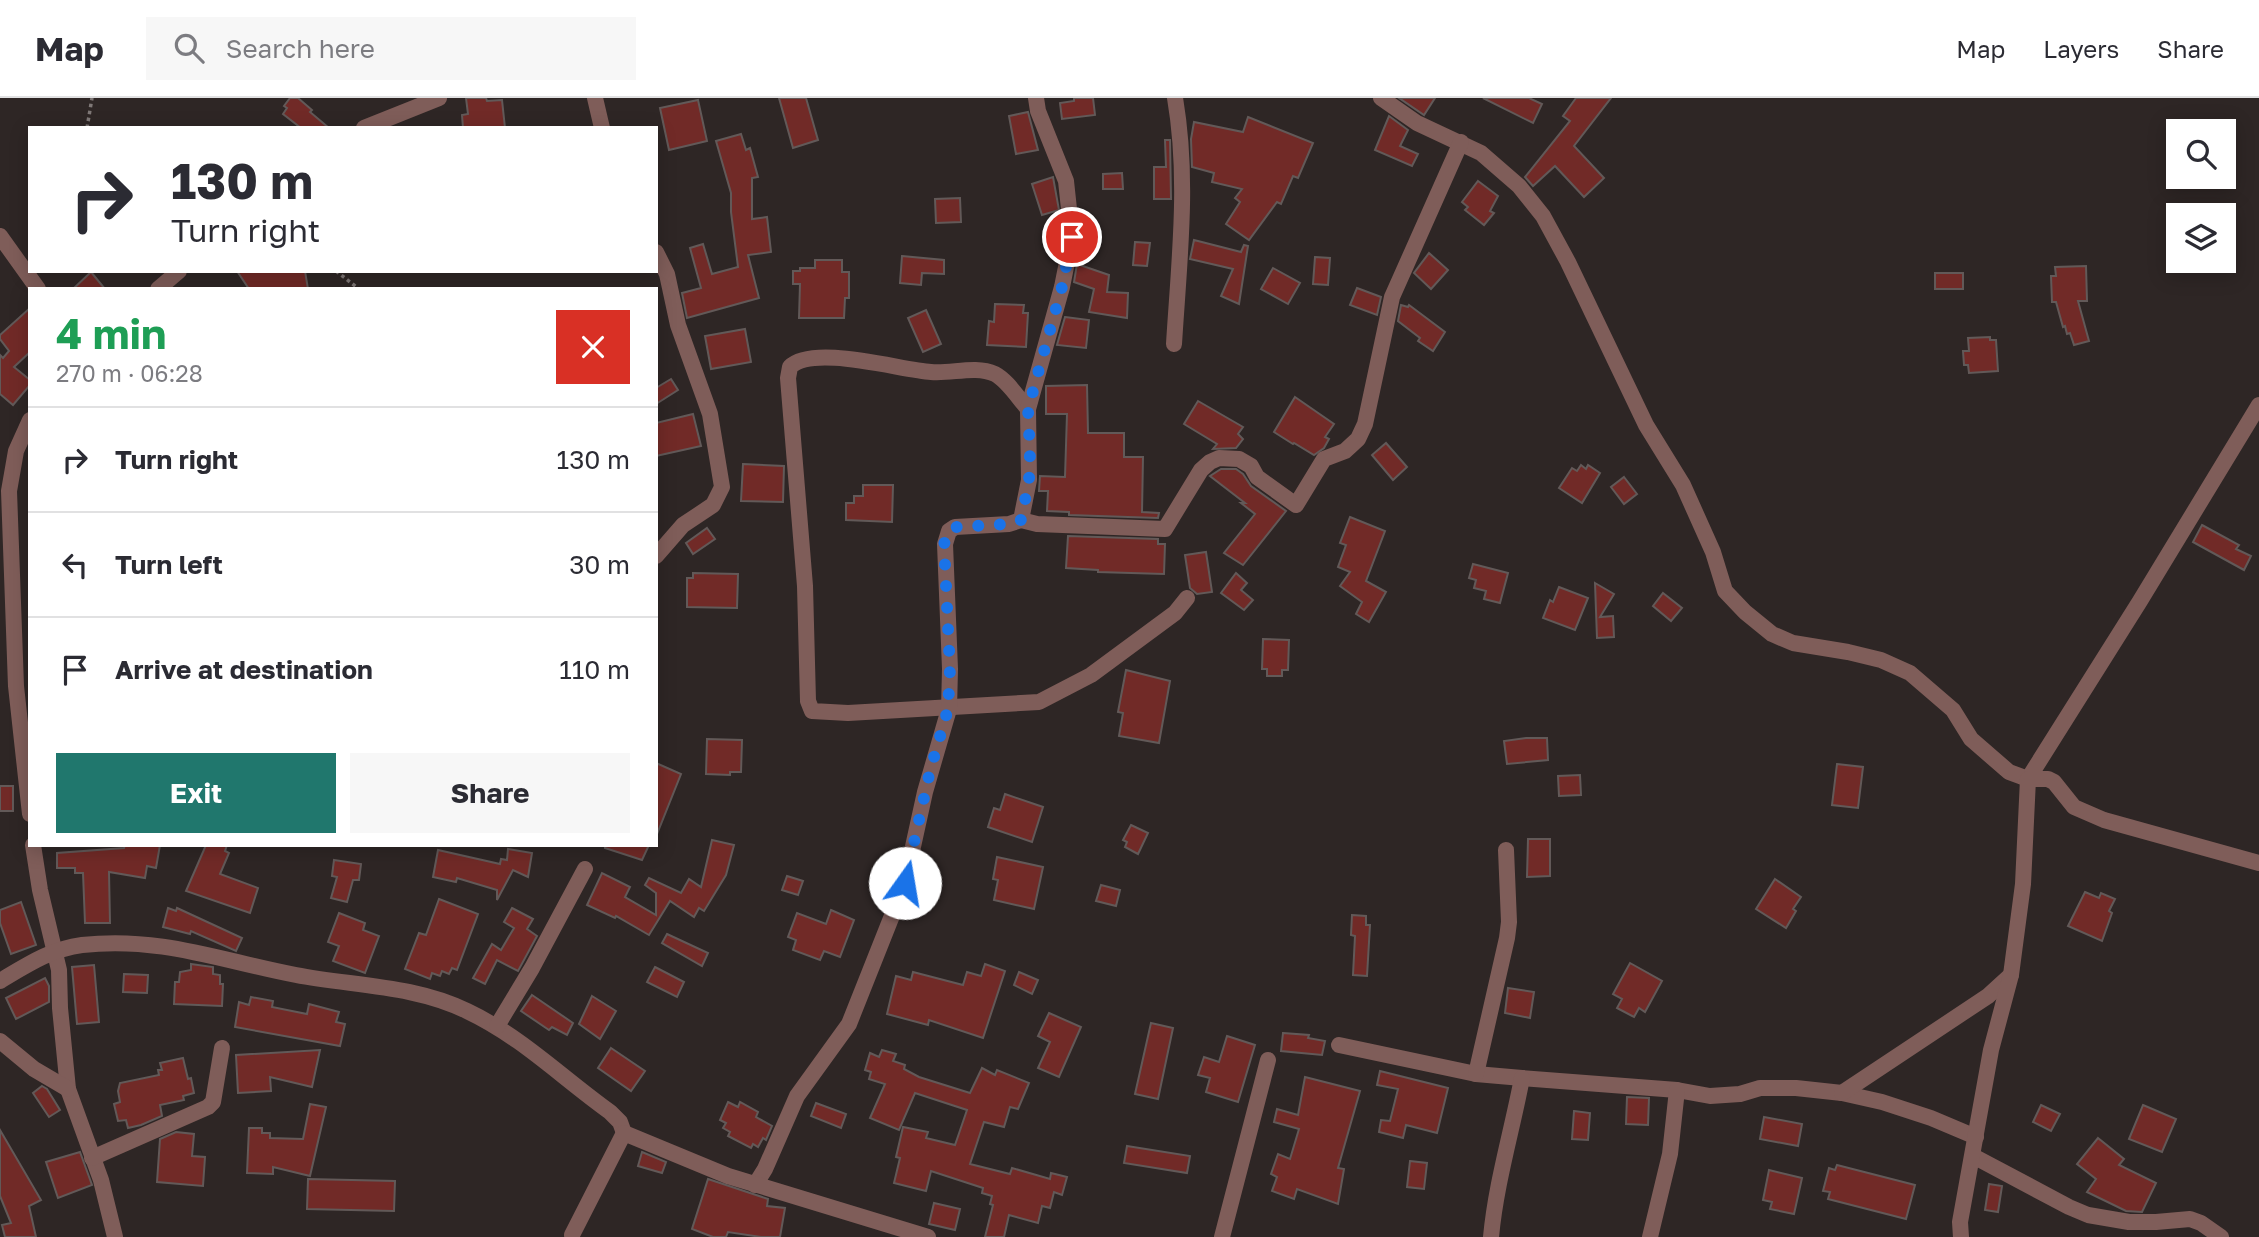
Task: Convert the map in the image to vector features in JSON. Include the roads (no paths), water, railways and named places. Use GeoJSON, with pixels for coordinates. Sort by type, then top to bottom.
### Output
{"type":"FeatureCollection","features":[{"type":"Feature","properties":{"kind":"street"},"geometry":{"type":"LineString","coordinates":[[369,126],[439,98]]}},
{"type":"Feature","properties":{"kind":"street"},"geometry":{"type":"LineString","coordinates":[[595,98],[602,126]]}},
{"type":"Feature","properties":{"kind":"street"},"geometry":{"type":"LineString","coordinates":[[1021,520],[1029,481],[1028,409],[1062,287],[1072,237],[1066,181],[1038,111],[1036,98]]}},
{"type":"Feature","properties":{"kind":"street"},"geometry":{"type":"LineString","coordinates":[[1174,344],[1183,194],[1182,150],[1175,98]]}},
{"type":"Feature","properties":{"kind":"street"},"geometry":{"type":"LineString","coordinates":[[1381,98],[1417,123],[1481,153],[1519,186],[1543,216],[1646,425],[1682,485],[1713,552],[1725,591],[1745,612],[1772,634],[1793,643],[1881,660],[1910,673],[1953,710],[1971,738],[2008,772],[2028,779],[2048,779],[2054,782],[2074,807],[2088,814],[2259,863]]}},
{"type":"Feature","properties":{"kind":"street"},"geometry":{"type":"LineString","coordinates":[[755,1185],[765,1169],[797,1096],[849,1024],[889,929],[905,883],[930,771],[948,709],[950,669],[944,544],[949,531],[956,527],[1009,524],[1021,520],[1037,524],[1165,529],[1201,470],[1219,458],[1239,459],[1251,466],[1257,477],[1296,505],[1324,459],[1345,451],[1358,439],[1365,424],[1392,297],[1461,142]]}},
{"type":"Feature","properties":{"kind":"street"},"geometry":{"type":"LineString","coordinates":[[0,236],[37,287]]}},
{"type":"Feature","properties":{"kind":"street"},"geometry":{"type":"LineString","coordinates":[[658,256],[667,274],[678,325],[710,414],[722,487],[713,505],[683,525],[658,554]]}},
{"type":"Feature","properties":{"kind":"street"},"geometry":{"type":"LineString","coordinates":[[160,287],[177,273]]}},
{"type":"Feature","properties":{"kind":"street"},"geometry":{"type":"LineString","coordinates":[[1028,409],[996,375],[981,370],[930,372],[858,359],[802,359],[795,362],[789,373],[805,586],[808,701],[813,711],[848,713],[1040,702],[1091,675],[1175,613],[1187,598]]}},
{"type":"Feature","properties":{"kind":"street"},"geometry":{"type":"LineString","coordinates":[[1961,1237],[1961,1223],[1991,1050],[2011,975],[2023,884],[2028,779],[2259,405]]}},
{"type":"Feature","properties":{"kind":"street"},"geometry":{"type":"LineString","coordinates":[[28,425],[16,452],[9,491],[10,539],[22,654],[16,686],[28,796]]}},
{"type":"Feature","properties":{"kind":"street"},"geometry":{"type":"LineString","coordinates":[[0,553],[10,539]]}},
{"type":"Feature","properties":{"kind":"street"},"geometry":{"type":"LineString","coordinates":[[33,847],[40,890],[56,953],[68,1089],[115,1237]]}},
{"type":"Feature","properties":{"kind":"street"},"geometry":{"type":"LineString","coordinates":[[1476,1074],[1507,938],[1509,922],[1506,850]]}},
{"type":"Feature","properties":{"kind":"street"},"geometry":{"type":"LineString","coordinates":[[498,1026],[584,870]]}},
{"type":"Feature","properties":{"kind":"street"},"geometry":{"type":"LineString","coordinates":[[0,981],[37,958],[69,947],[148,944],[174,946],[297,975],[420,993],[452,1004],[520,1040],[620,1122],[624,1133],[572,1235]]}},
{"type":"Feature","properties":{"kind":"street"},"geometry":{"type":"LineString","coordinates":[[1842,1093],[1988,996],[2011,975]]}},
{"type":"Feature","properties":{"kind":"street"},"geometry":{"type":"LineString","coordinates":[[0,1041],[34,1069],[68,1089]]}},
{"type":"Feature","properties":{"kind":"street"},"geometry":{"type":"LineString","coordinates":[[1339,1045],[1476,1074],[1676,1090],[1710,1096],[1740,1094],[1760,1088],[1796,1088],[1842,1093],[1882,1102],[1931,1118],[1976,1137]]}},
{"type":"Feature","properties":{"kind":"street"},"geometry":{"type":"LineString","coordinates":[[92,1158],[214,1102],[222,1048]]}},
{"type":"Feature","properties":{"kind":"street"},"geometry":{"type":"LineString","coordinates":[[1222,1237],[1268,1060]]}},
{"type":"Feature","properties":{"kind":"street"},"geometry":{"type":"LineString","coordinates":[[1492,1237],[1500,1181],[1522,1078]]}},
{"type":"Feature","properties":{"kind":"street"},"geometry":{"type":"LineString","coordinates":[[1650,1237],[1670,1154],[1676,1090]]}},
{"type":"Feature","properties":{"kind":"street"},"geometry":{"type":"LineString","coordinates":[[624,1133],[727,1176],[928,1237]]}},
{"type":"Feature","properties":{"kind":"street"},"geometry":{"type":"LineString","coordinates":[[1973,1156],[2088,1215],[2129,1222],[2156,1223],[2190,1219],[2221,1237]]}}]}
